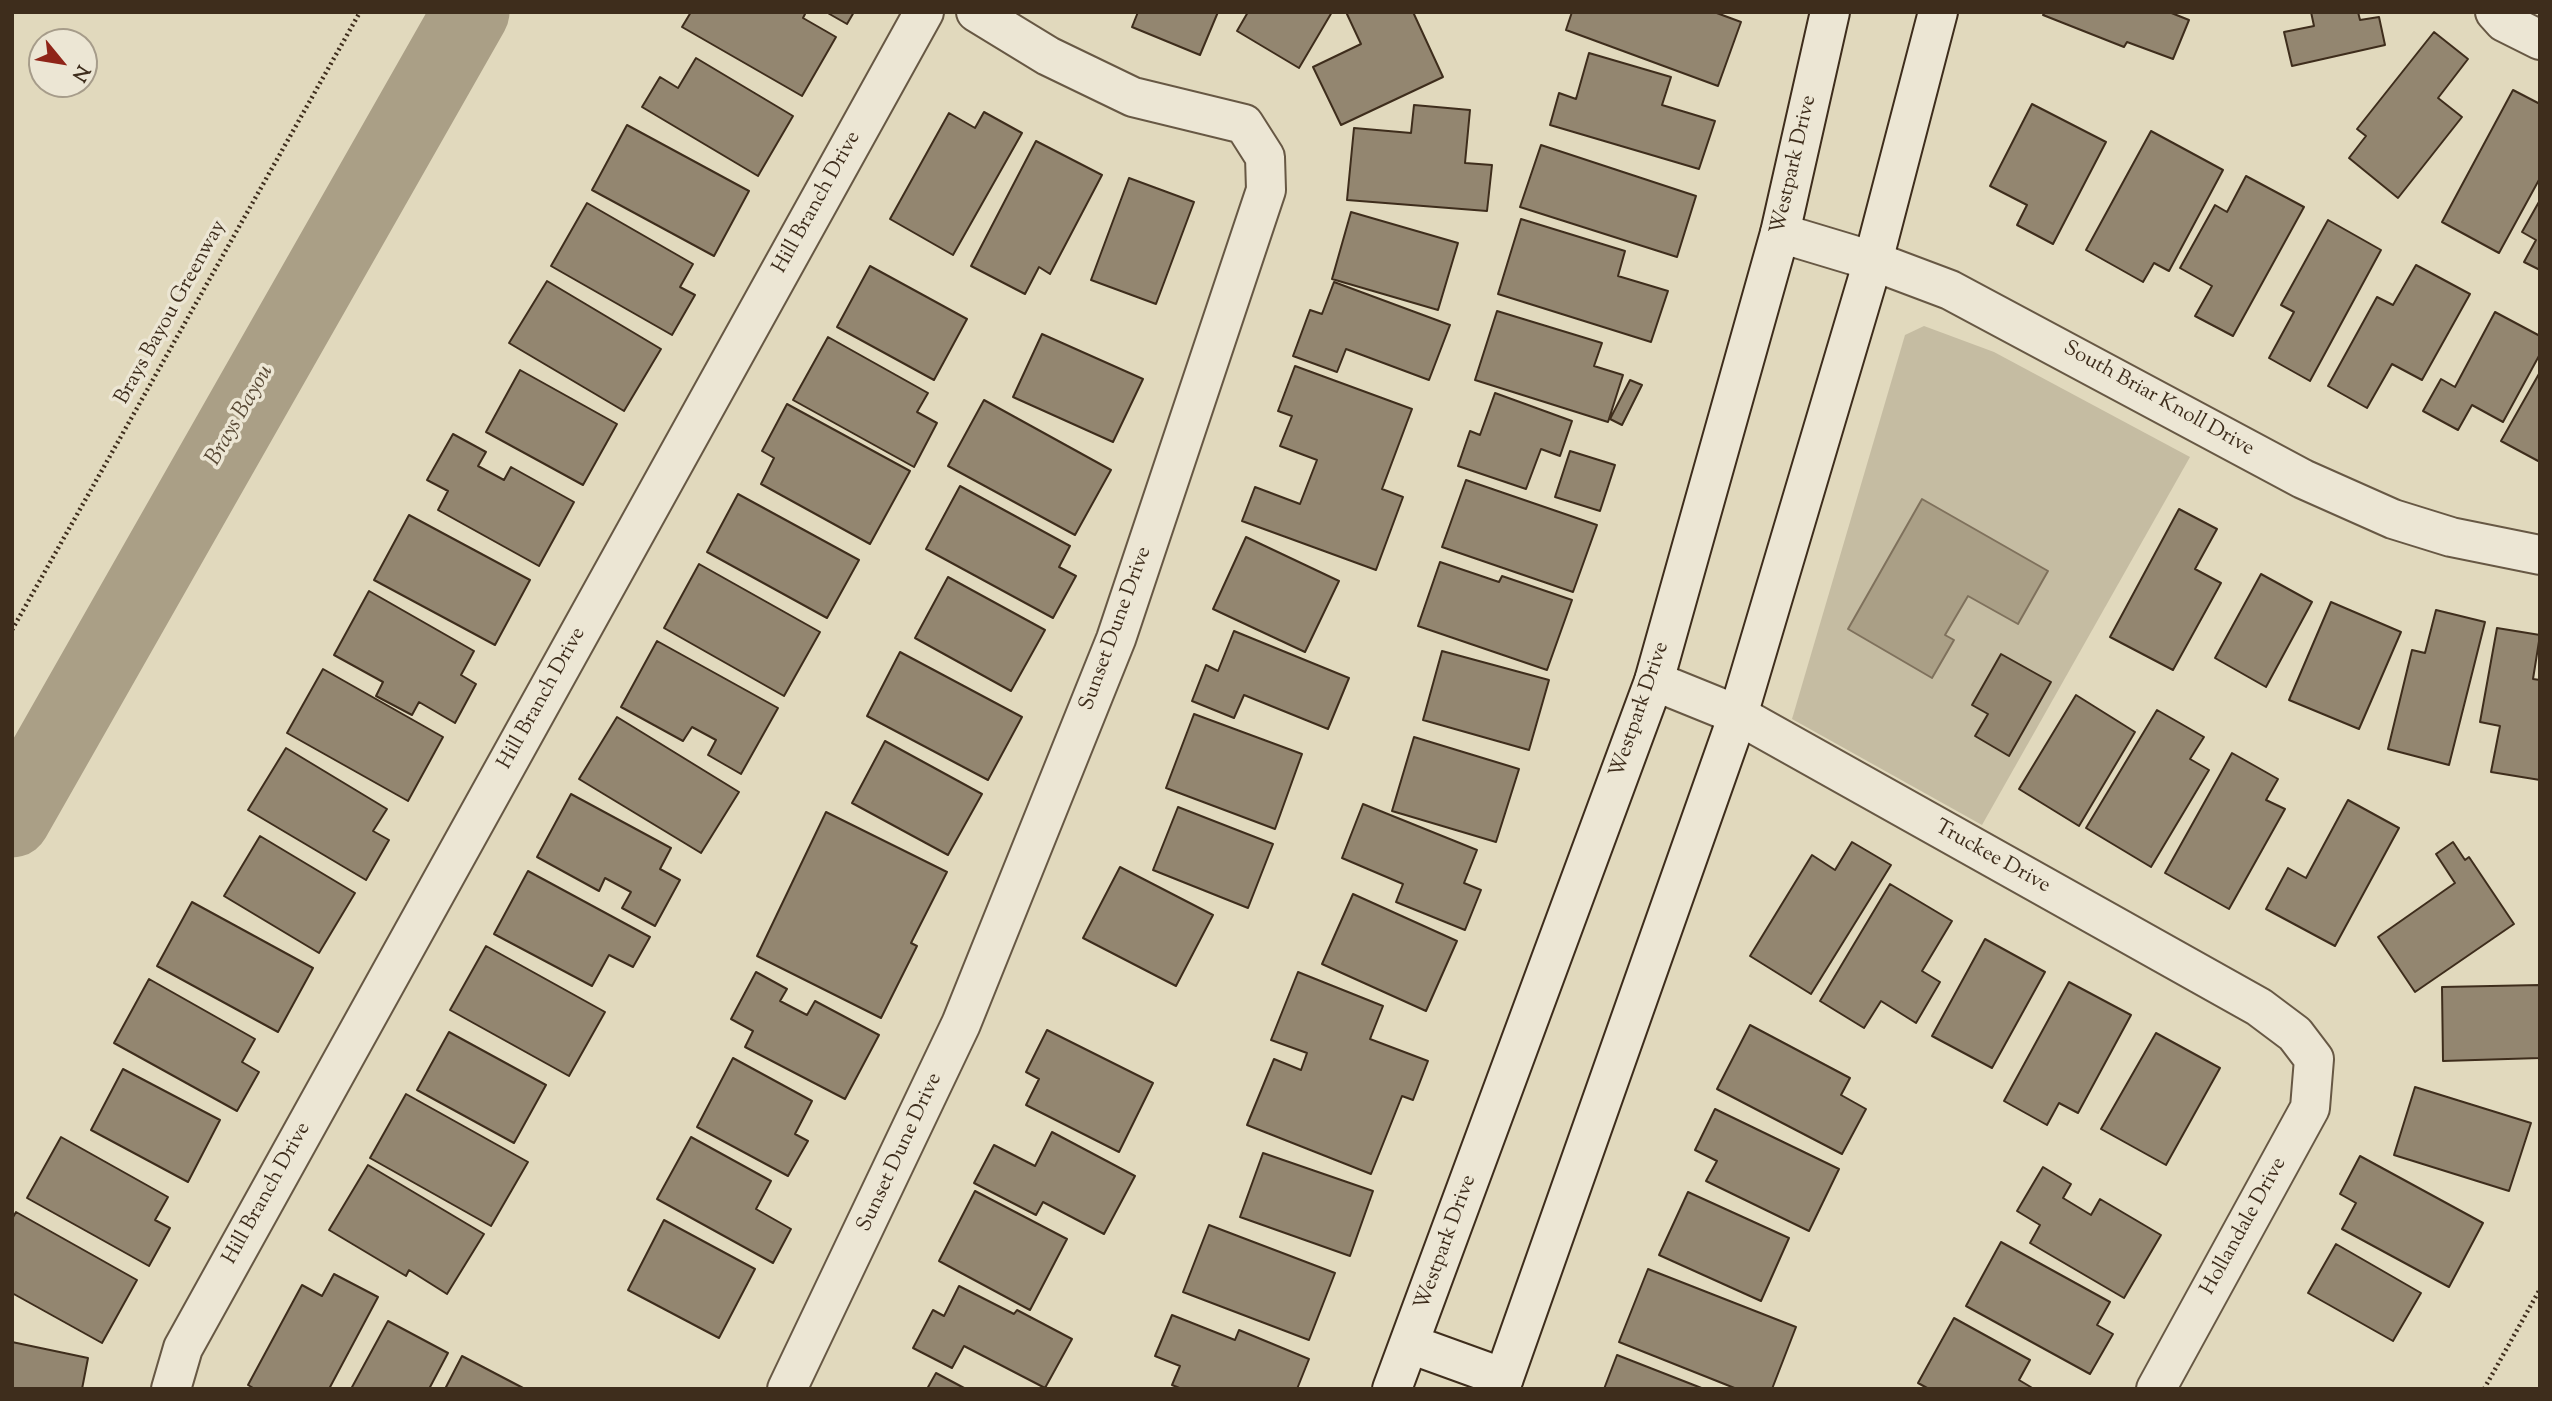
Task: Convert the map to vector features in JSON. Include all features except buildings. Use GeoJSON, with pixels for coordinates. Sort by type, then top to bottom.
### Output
{"type":"FeatureCollection","features":[{"type":"Feature","properties":{"kind":"street","name":"Hill Branch Drive"},"geometry":{"type":"LineString","coordinates":[[171,1389],[183,1348],[924,12]]}},
{"type":"Feature","properties":{"kind":"street","name":"Sunset Dune Drive"},"geometry":{"type":"LineString","coordinates":[[787,1389],[961,1024],[1111,651],[1253,237],[1266,190],[1265,157],[1244,124],[1133,97],[1048,56],[976,12]]}},
{"type":"Feature","properties":{"kind":"street","name":"Westpark Drive"},"geometry":{"type":"LineString","coordinates":[[1392,1389],[1654,681],[1780,233],[1830,12]]}},
{"type":"Feature","properties":{"kind":"street"},"geometry":{"type":"LineString","coordinates":[[1410,1344],[1502,1383],[1738,715],[1873,261],[1938,12]]}},
{"type":"Feature","properties":{"kind":"street"},"geometry":{"type":"LineString","coordinates":[[2495,12],[2504,22],[2540,40]]}},
{"type":"Feature","properties":{"kind":"street","name":"South Briar Knoll Drive"},"geometry":{"type":"LineString","coordinates":[[1780,233],[1873,261],[1961,296],[2303,479],[2382,514],[2451,537],[2540,555]]}},
{"type":"Feature","properties":{"kind":"street","name":"Truckee Drive"},"geometry":{"type":"LineString","coordinates":[[1654,681],[1738,715],[2259,1007],[2295,1034],[2314,1059]]}},
{"type":"Feature","properties":{"kind":"street","name":"Hollandale Drive"},"geometry":{"type":"LineString","coordinates":[[2157,1389],[2310,1108],[2314,1059]]}},
{"type":"Feature","properties":{"kind":"path","name":"Brays Bayou Greenway"},"geometry":{"type":"LineString","coordinates":[[12,629],[359,12]]}},
{"type":"Feature","properties":{"kind":"path"},"geometry":{"type":"LineString","coordinates":[[2484,1389],[2540,1289]]}},
{"type":"Feature","properties":{"kind":"shaded area"},"geometry":{"type":"Polygon","coordinates":[[[1924,326],[1994,352],[2190,457],[1982,825],[1792,719],[1905,335],[1924,326]]]}},
{"type":"Feature","properties":{"kind":"shaded area"},"geometry":{"type":"Polygon","coordinates":[[[1922,499],[2048,571],[2018,624],[1968,596],[1945,635],[1954,640],[1932,678],[1848,629],[1922,499]]]}},
{"type":"Feature","properties":{"kind":"waterway","name":"Brays Bayou"},"geometry":{"type":"LineString","coordinates":[[12,819],[471,12]]}}]}
